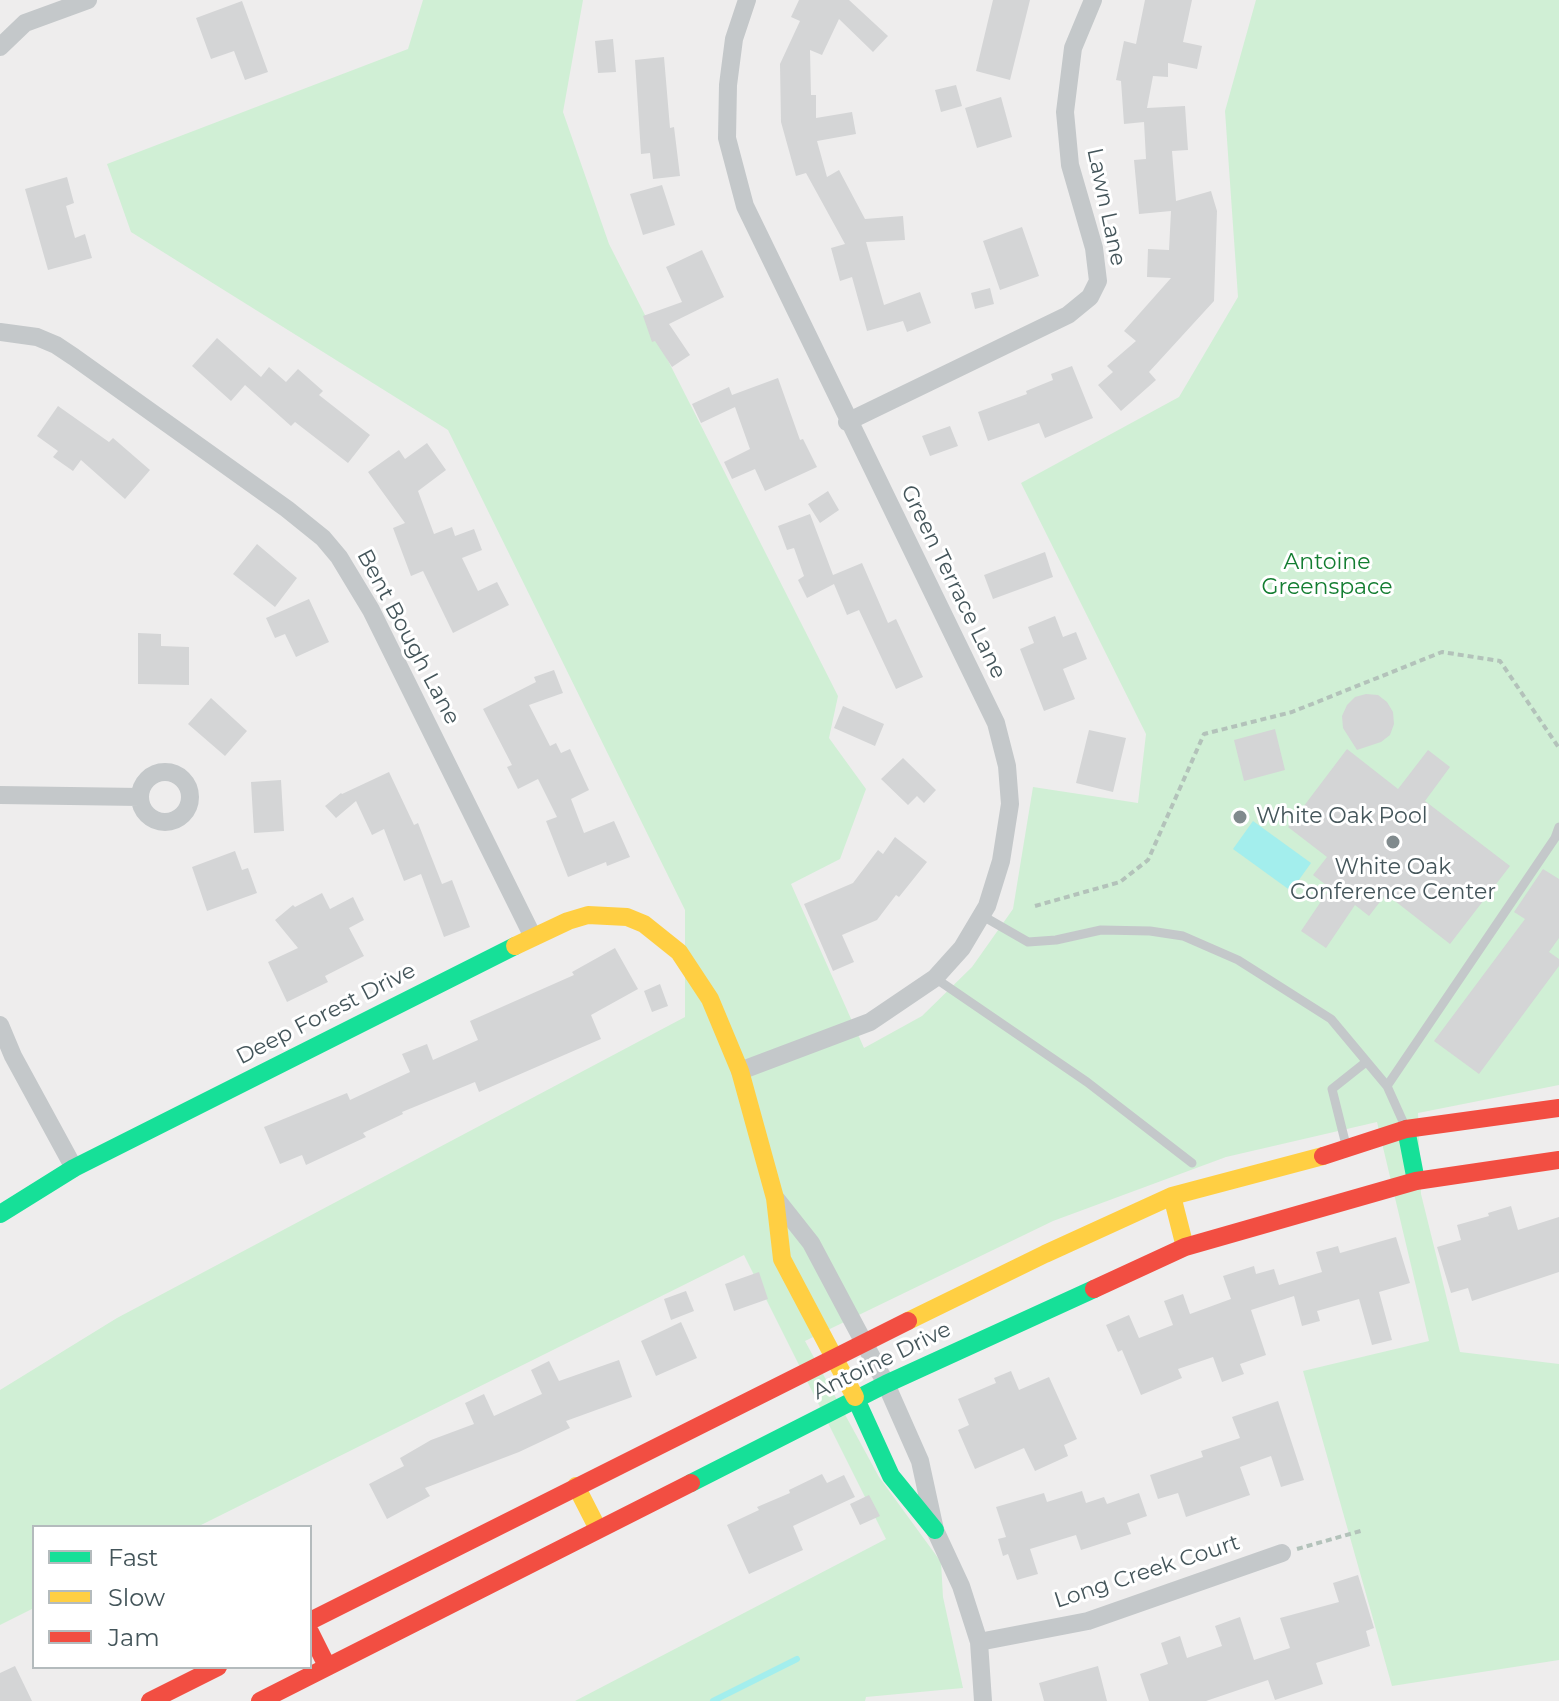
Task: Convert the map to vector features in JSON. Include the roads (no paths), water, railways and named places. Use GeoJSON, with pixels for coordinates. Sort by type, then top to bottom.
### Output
{"type":"FeatureCollection","features":[{"type":"Feature","properties":{"kind":"main road","name":"Deep Forest Drive"},"geometry":{"type":"LineString","coordinates":[[0,1214],[74,1168],[533,937],[588,915],[627,917],[644,924],[679,952],[710,999],[740,1071],[775,1198],[782,1259],[835,1357],[891,1476],[935,1530]]}},
{"type":"Feature","properties":{"kind":"main road","name":"Antoine Drive"},"geometry":{"type":"LineString","coordinates":[[312,1620],[864,1342],[1172,1196],[1406,1129],[1559,1108]]}},
{"type":"Feature","properties":{"kind":"main road"},"geometry":{"type":"LineString","coordinates":[[1406,1129],[1416,1181]]}},
{"type":"Feature","properties":{"kind":"main road","name":"Antoine Drive"},"geometry":{"type":"LineString","coordinates":[[260,1701],[886,1384],[1185,1247],[1416,1181],[1559,1160]]}},
{"type":"Feature","properties":{"kind":"main road"},"geometry":{"type":"LineString","coordinates":[[1172,1196],[1185,1247]]}},
{"type":"Feature","properties":{"kind":"main road"},"geometry":{"type":"LineString","coordinates":[[576,1486],[598,1529]]}},
{"type":"Feature","properties":{"kind":"main road"},"geometry":{"type":"LineString","coordinates":[[312,1636],[327,1666]]}},
{"type":"Feature","properties":{"kind":"main road"},"geometry":{"type":"LineString","coordinates":[[150,1701],[214,1669]]}},
{"type":"Feature","properties":{"kind":"street"},"geometry":{"type":"LineString","coordinates":[[0,47],[25,23],[88,0]]}},
{"type":"Feature","properties":{"kind":"street","name":"Green Terrace Lane"},"geometry":{"type":"LineString","coordinates":[[740,1071],[870,1022],[935,978],[962,948],[981,915],[1001,861],[1010,804],[1007,766],[996,723],[847,422],[745,206],[727,138],[728,85],[734,39],[747,0]]}},
{"type":"Feature","properties":{"kind":"street","name":"Lawn Lane"},"geometry":{"type":"LineString","coordinates":[[847,422],[1068,315],[1090,297],[1098,281],[1094,248],[1070,165],[1065,112],[1073,48],[1093,0]]}},
{"type":"Feature","properties":{"kind":"street","name":"Bent Bough Lane"},"geometry":{"type":"LineString","coordinates":[[0,332],[37,337],[56,345],[287,509],[323,538],[339,557],[371,610],[533,937]]}},
{"type":"Feature","properties":{"kind":"street"},"geometry":{"type":"LineString","coordinates":[[0,795],[140,797]]}},
{"type":"Feature","properties":{"kind":"street"},"geometry":{"type":"LineString","coordinates":[[0,1025],[13,1056],[74,1168]]}},
{"type":"Feature","properties":{"kind":"street"},"geometry":{"type":"LineString","coordinates":[[775,1198],[811,1243],[886,1384],[920,1461],[935,1530],[961,1586],[979,1642],[983,1701]]}},
{"type":"Feature","properties":{"kind":"street","name":"Long Creek Court"},"geometry":{"type":"LineString","coordinates":[[979,1642],[1088,1621],[1282,1553]]}},
{"type":"Feature","properties":{"kind":"lane"},"geometry":{"type":"LineString","coordinates":[[1387,1086],[1546,851],[1559,827]]}},
{"type":"Feature","properties":{"kind":"lane"},"geometry":{"type":"LineString","coordinates":[[981,915],[1028,942],[1056,940],[1101,930],[1183,936],[1238,960],[1331,1019],[1387,1086],[1406,1129]]}},
{"type":"Feature","properties":{"kind":"lane"},"geometry":{"type":"LineString","coordinates":[[935,978],[1087,1082],[1192,1163]]}},
{"type":"Feature","properties":{"kind":"lane"},"geometry":{"type":"LineString","coordinates":[[1347,1148],[1332,1089],[1366,1062]]}},
{"type":"Feature","properties":{"kind":"water"},"geometry":{"type":"Polygon","coordinates":[[[1253,821],[1311,863],[1291,891],[1233,849],[1253,821]]]}},
{"type":"Feature","properties":{"kind":"waterway"},"geometry":{"type":"LineString","coordinates":[[713,1701],[797,1659]]}},
{"type":"Feature","properties":{"kind":"place","name":"White Oak Pool"},"geometry":{"type":"Point","coordinates":[1240,817]}},
{"type":"Feature","properties":{"kind":"place","name":"White Oak Conference Center"},"geometry":{"type":"Point","coordinates":[1393,842]}},
{"type":"Feature","properties":{"kind":"park label","name":"Antoine Greenspace"},"geometry":{"type":"Point","coordinates":[1327,576]}}]}
